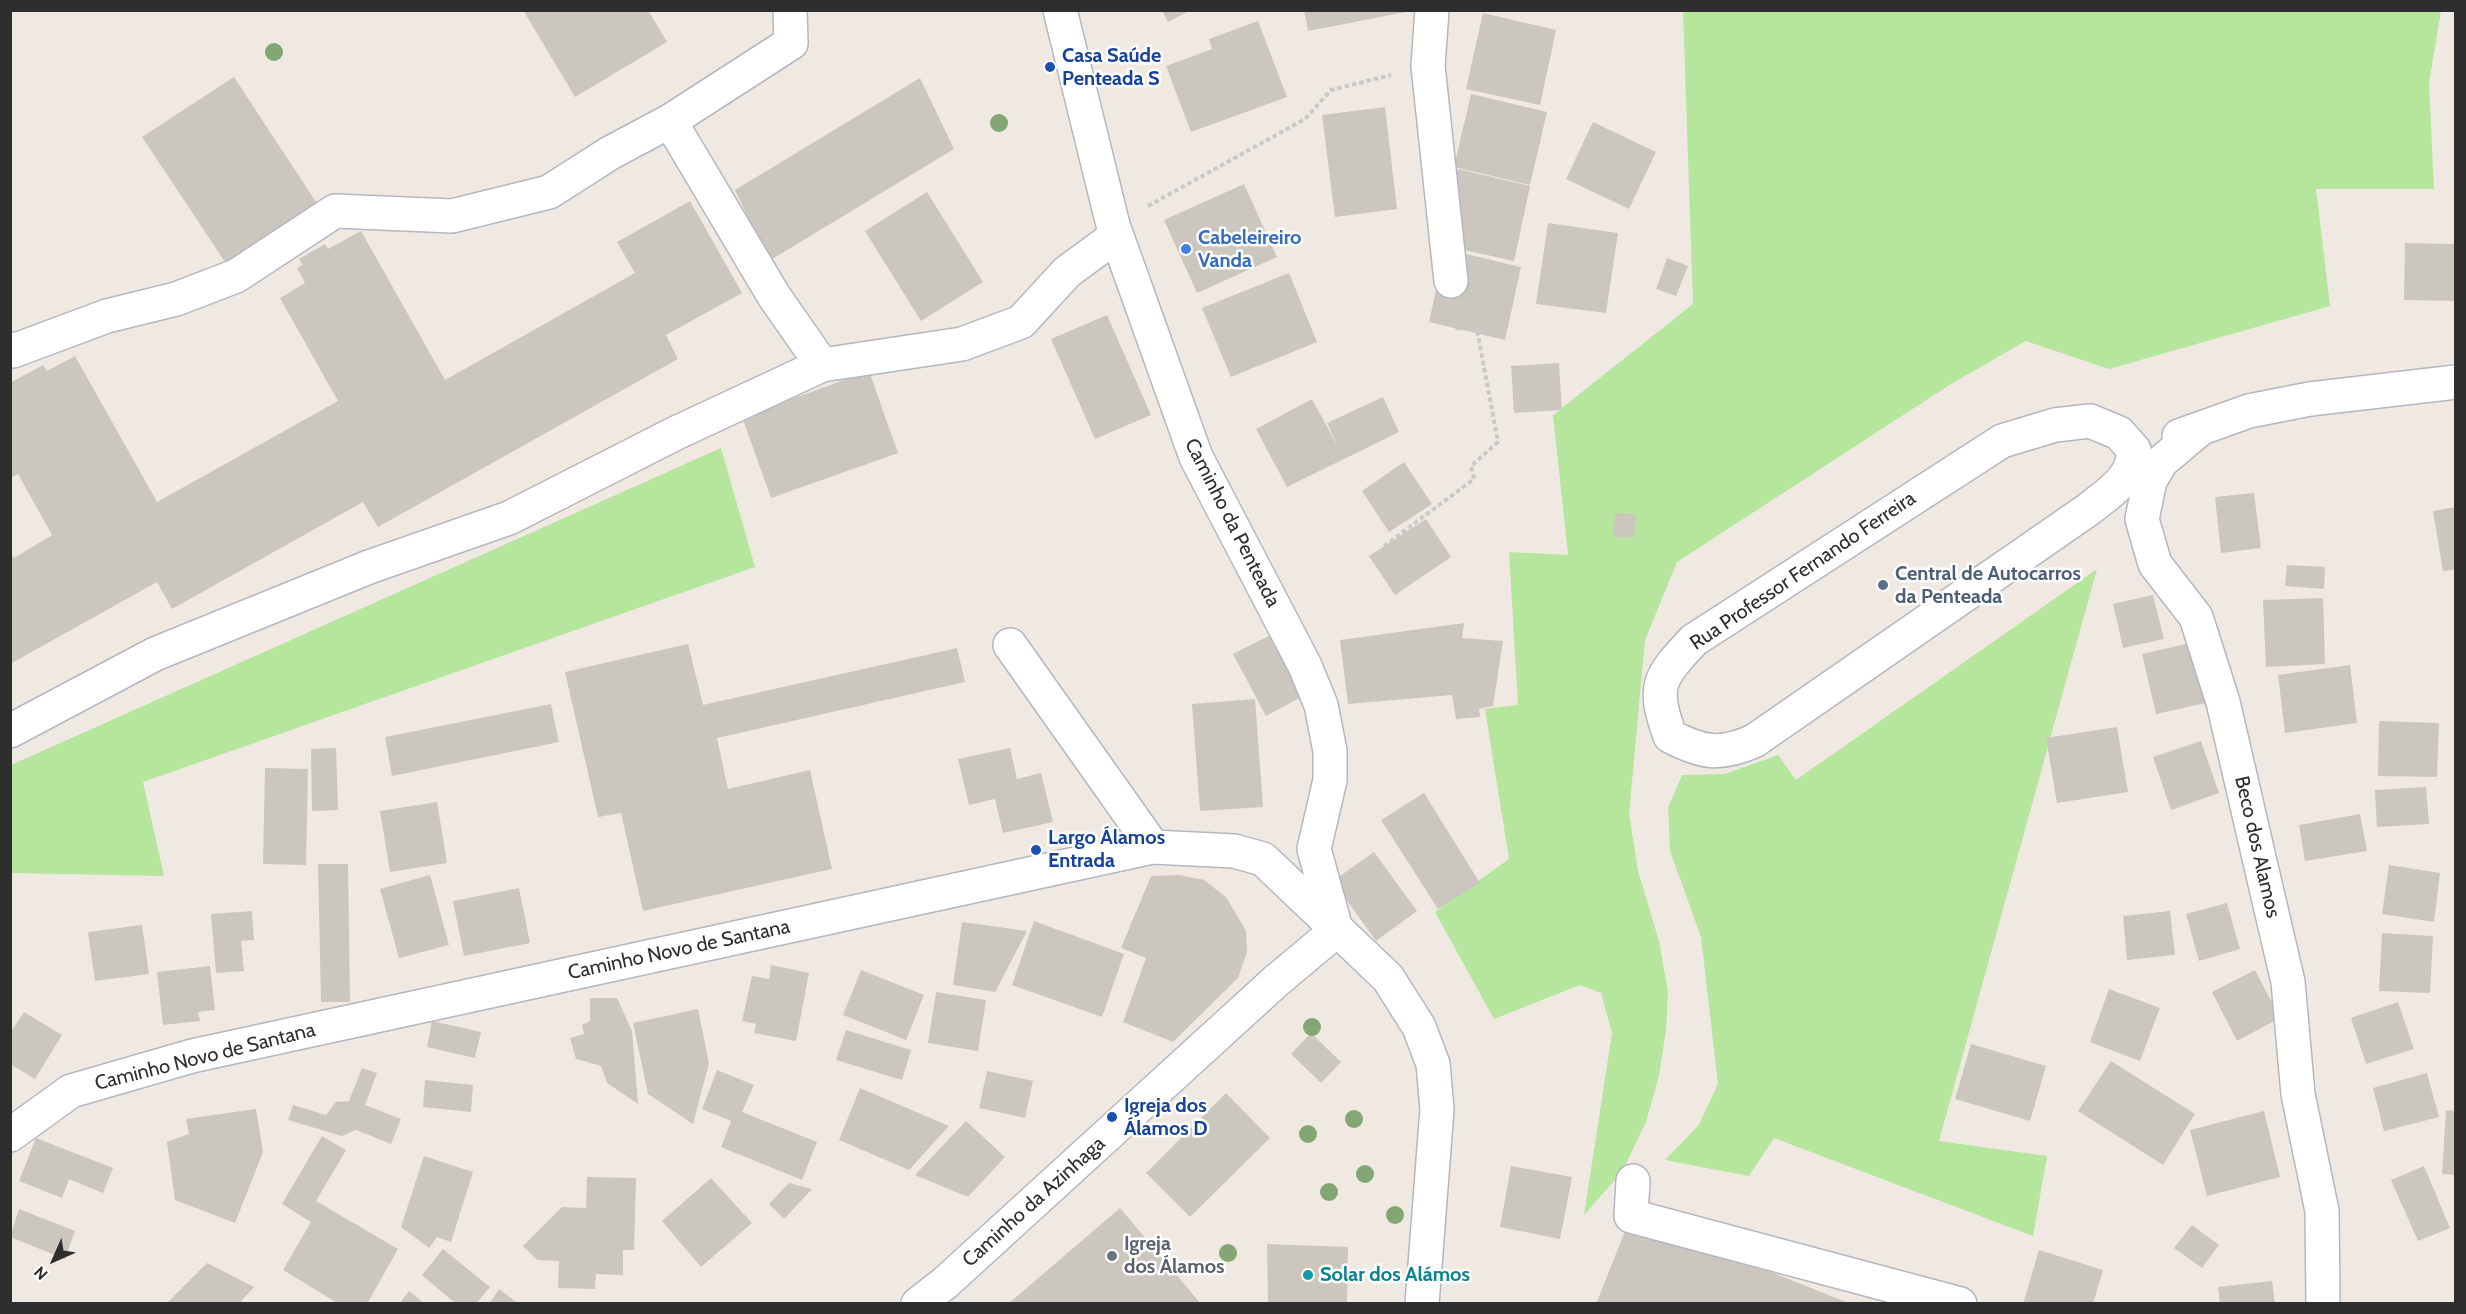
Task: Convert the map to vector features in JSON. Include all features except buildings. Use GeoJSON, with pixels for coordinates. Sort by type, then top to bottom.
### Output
{"type":"FeatureCollection","features":[{"type":"Feature","properties":{"kind":"street"},"geometry":{"type":"LineString","coordinates":[[10,349],[14,351],[107,316],[176,300],[236,276],[335,211],[452,216],[549,192],[610,153],[670,121],[791,43],[790,10]]}},
{"type":"Feature","properties":{"kind":"street","name":"Caminho da Penteada"},"geometry":{"type":"LineString","coordinates":[[1060,10],[1115,230],[1196,457],[1305,666],[1321,705],[1330,751],[1330,780],[1314,849],[1336,930]]}},
{"type":"Feature","properties":{"kind":"street"},"geometry":{"type":"LineString","coordinates":[[1432,10],[1428,66],[1450,281]]}},
{"type":"Feature","properties":{"kind":"street"},"geometry":{"type":"LineString","coordinates":[[670,121],[774,296],[822,365]]}},
{"type":"Feature","properties":{"kind":"street"},"geometry":{"type":"LineString","coordinates":[[10,731],[155,654],[369,567],[509,518],[676,433],[822,365],[963,344],[1021,322],[1067,272],[1115,230]]}},
{"type":"Feature","properties":{"kind":"street"},"geometry":{"type":"LineString","coordinates":[[2134,450],[2199,430],[2249,411],[2310,399],[2456,382]]}},
{"type":"Feature","properties":{"kind":"street","name":"Rua Professor Fernando Ferreira"},"geometry":{"type":"LineString","coordinates":[[2090,421],[2119,433],[2134,450],[2134,463],[2114,491],[1754,741],[1734,750],[1697,750],[1670,736],[1659,705],[1661,683],[1674,662],[1694,640],[2002,441],[2055,425],[2090,421]]}},
{"type":"Feature","properties":{"kind":"street","name":"Beco dos Alamos"},"geometry":{"type":"LineString","coordinates":[[2199,430],[2162,462],[2150,482],[2142,519],[2155,564],[2196,617],[2223,702],[2265,881],[2288,982],[2298,1094],[2322,1210],[2323,1304]]}},
{"type":"Feature","properties":{"kind":"street"},"geometry":{"type":"LineString","coordinates":[[1010,645],[1153,847]]}},
{"type":"Feature","properties":{"kind":"street","name":"Caminho Novo de Santana"},"geometry":{"type":"LineString","coordinates":[[10,1135],[71,1091],[192,1056],[1153,847],[1234,851],[1263,859],[1388,978],[1419,1028],[1433,1064],[1437,1109],[1423,1263],[1422,1304]]}},
{"type":"Feature","properties":{"kind":"street","name":"Caminho da Azinhaga"},"geometry":{"type":"LineString","coordinates":[[918,1304],[945,1283],[1276,981],[1336,930]]}},
{"type":"Feature","properties":{"kind":"street"},"geometry":{"type":"LineString","coordinates":[[1633,1181],[1630,1216],[1960,1304]]}},
{"type":"Feature","properties":{"kind":"path"},"geometry":{"type":"LineString","coordinates":[[1115,230],[1305,119],[1331,90],[1428,66]]}},
{"type":"Feature","properties":{"kind":"path"},"geometry":{"type":"LineString","coordinates":[[1384,546],[1474,479],[1471,466],[1498,442],[1477,330],[1457,328],[1450,281]]}},
{"type":"Feature","properties":{"kind":"green space"},"geometry":{"type":"Polygon","coordinates":[[[1683,11],[2441,11],[2429,83],[2434,189],[2316,189],[2330,306],[2109,369],[2026,341],[1951,384],[1677,562],[1645,640],[1629,814],[1638,871],[1659,941],[1668,992],[1666,1030],[1659,1076],[1646,1122],[1622,1172],[1584,1215],[1612,1033],[1601,993],[1580,985],[1494,1019],[1435,912],[1509,859],[1485,709],[1518,705],[1509,552],[1568,555],[1553,415],[1693,304],[1683,11]]]}},
{"type":"Feature","properties":{"kind":"green space"},"geometry":{"type":"Polygon","coordinates":[[[721,448],[755,567],[143,782],[164,876],[11,873],[11,765],[721,448]]]}},
{"type":"Feature","properties":{"kind":"green space"},"geometry":{"type":"Polygon","coordinates":[[[2097,569],[1939,1141],[2047,1156],[2033,1236],[1774,1138],[1749,1176],[1665,1160],[1699,1125],[1718,1084],[1701,937],[1670,851],[1668,808],[1682,775],[1725,774],[1778,755],[1796,780],[2097,569]]]}},
{"type":"Feature","properties":{"kind":"place","name":"Casa Saúde Penteada S"},"geometry":{"type":"Point","coordinates":[1050,67]}},
{"type":"Feature","properties":{"kind":"place","name":"Cabeleireiro Vanda"},"geometry":{"type":"Point","coordinates":[1186,249]}},
{"type":"Feature","properties":{"kind":"place","name":"Central de Autocarros da Penteada"},"geometry":{"type":"Point","coordinates":[1883,585]}},
{"type":"Feature","properties":{"kind":"place","name":"Largo Álamos Entrada"},"geometry":{"type":"Point","coordinates":[1036,850]}},
{"type":"Feature","properties":{"kind":"place","name":"Igreja dos Álamos D"},"geometry":{"type":"Point","coordinates":[1112,1117]}},
{"type":"Feature","properties":{"kind":"place","name":"Igreja dos Álamos"},"geometry":{"type":"Point","coordinates":[1112,1256]}},
{"type":"Feature","properties":{"kind":"place","name":"Solar dos Alámos"},"geometry":{"type":"Point","coordinates":[1308,1275]}}]}
